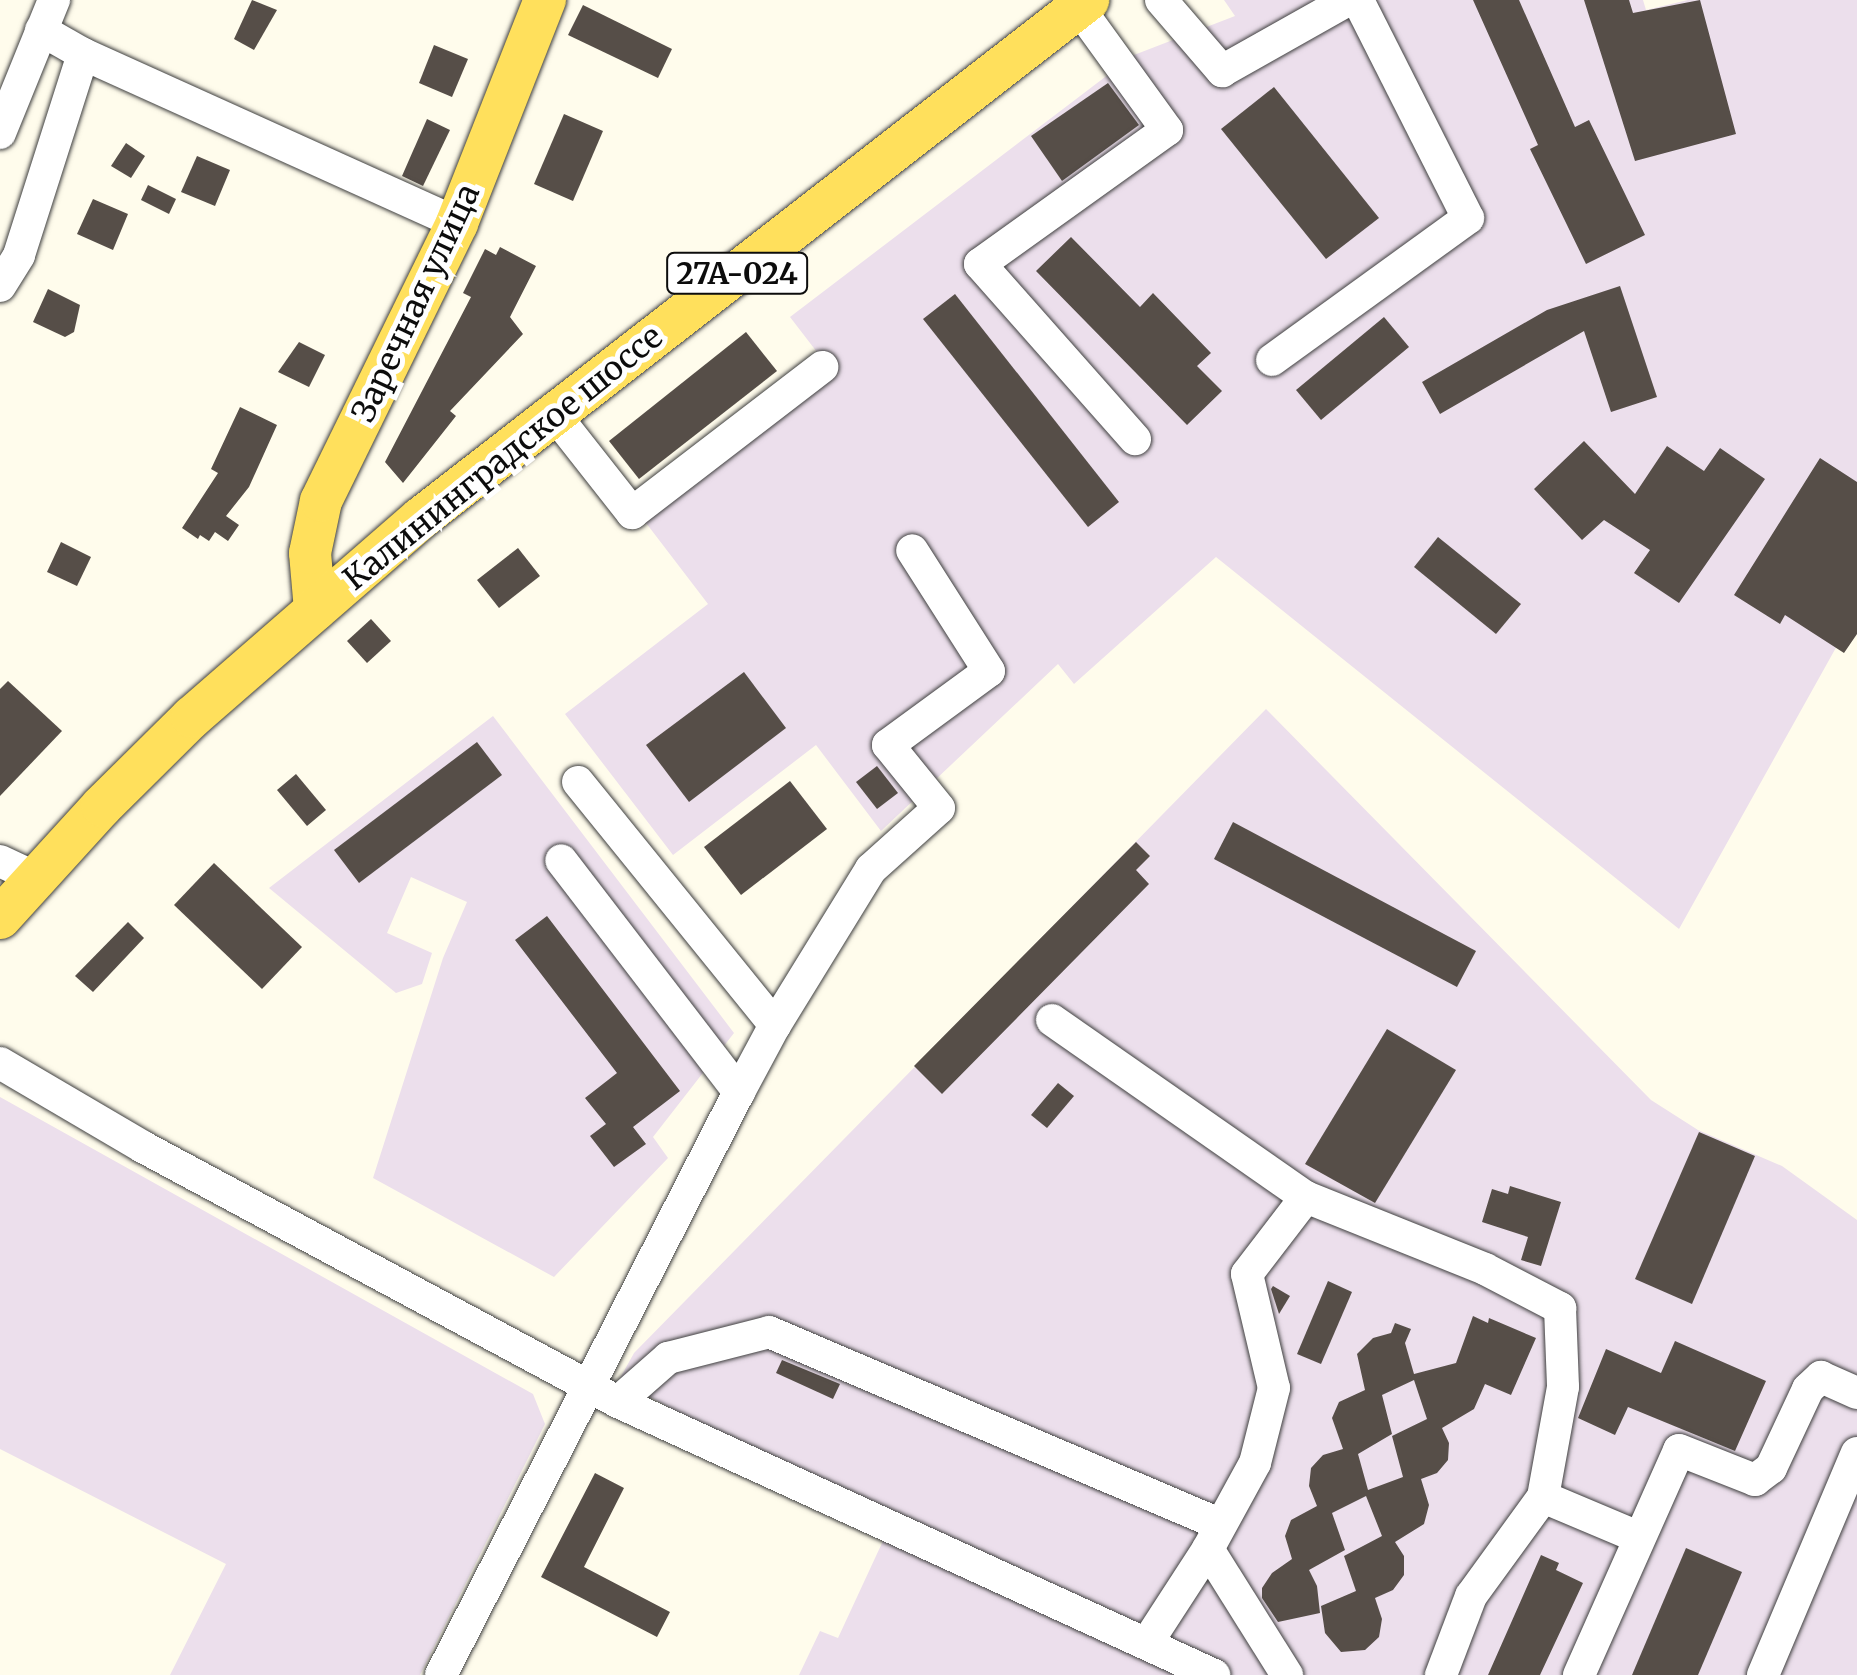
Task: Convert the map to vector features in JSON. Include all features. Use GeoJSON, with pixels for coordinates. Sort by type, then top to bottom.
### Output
{"type":"FeatureCollection","features":[{"type":"Feature","properties":{"kind":"main road","name":"Заречная улица"},"geometry":{"type":"LineString","coordinates":[[315,610],[310,552],[321,501],[457,223],[545,0]]}},
{"type":"Feature","properties":{"kind":"main road","name":"Калининградское шоссе"},"geometry":{"type":"LineString","coordinates":[[0,918],[18,870],[387,548],[1083,4]]}},
{"type":"Feature","properties":{"kind":"main road"},"geometry":{"type":"LineString","coordinates":[[321,501],[326,518],[348,538],[387,548]]}},
{"type":"Feature","properties":{"kind":"street"},"geometry":{"type":"LineString","coordinates":[[1160,0],[1222,71],[1348,0]]}},
{"type":"Feature","properties":{"kind":"street"},"geometry":{"type":"LineString","coordinates":[[1272,360],[1468,218],[1358,0]]}},
{"type":"Feature","properties":{"kind":"street"},"geometry":{"type":"LineString","coordinates":[[1083,4],[1167,130],[980,264],[1135,439]]}},
{"type":"Feature","properties":{"kind":"street"},"geometry":{"type":"LineString","coordinates":[[0,132],[47,15],[83,54],[457,223]]}},
{"type":"Feature","properties":{"kind":"street"},"geometry":{"type":"LineString","coordinates":[[0,286],[19,255],[83,54]]}},
{"type":"Feature","properties":{"kind":"street"},"geometry":{"type":"LineString","coordinates":[[555,415],[632,514],[822,367]]}},
{"type":"Feature","properties":{"kind":"street"},"geometry":{"type":"LineString","coordinates":[[441,1675],[775,1025],[871,869],[939,808],[888,745],[989,671],[912,550]]}},
{"type":"Feature","properties":{"kind":"street"},"geometry":{"type":"LineString","coordinates":[[578,782],[775,1025]]}},
{"type":"Feature","properties":{"kind":"street"},"geometry":{"type":"LineString","coordinates":[[561,860],[739,1092]]}},
{"type":"Feature","properties":{"kind":"street"},"geometry":{"type":"LineString","coordinates":[[1052,1020],[1306,1197],[1485,1270],[1560,1308],[1564,1387],[1542,1497],[1471,1596],[1441,1675]]}},
{"type":"Feature","properties":{"kind":"street"},"geometry":{"type":"LineString","coordinates":[[0,1063],[143,1147],[618,1402],[1214,1675]]}},
{"type":"Feature","properties":{"kind":"street"},"geometry":{"type":"LineString","coordinates":[[1147,1643],[1255,1463],[1274,1388],[1247,1274],[1306,1197]]}},
{"type":"Feature","properties":{"kind":"street"},"geometry":{"type":"LineString","coordinates":[[618,1402],[668,1358],[769,1332],[1214,1537],[1287,1675]]}},
{"type":"Feature","properties":{"kind":"street"},"geometry":{"type":"LineString","coordinates":[[1579,1675],[1679,1450],[1755,1480],[1771,1468],[1808,1389],[1820,1377],[1857,1393]]}},
{"type":"Feature","properties":{"kind":"street"},"geometry":{"type":"LineString","coordinates":[[1763,1675],[1857,1454]]}},
{"type":"Feature","properties":{"kind":"street"},"geometry":{"type":"LineString","coordinates":[[1542,1497],[1638,1537]]}},
{"type":"Feature","properties":{"kind":"shaded area"},"geometry":{"type":"Polygon","coordinates":[[[1224,0],[1643,0],[1646,10],[1688,0],[1857,0],[1857,610],[1679,929],[1216,557],[1074,684],[1058,664],[881,831],[816,745],[673,855],[565,714],[708,604],[643,519],[820,356],[790,317],[1134,55],[1235,16],[1224,0]]]}},
{"type":"Feature","properties":{"kind":"shaded area"},"geometry":{"type":"Polygon","coordinates":[[[1266,709],[1651,1100],[1698,1130],[1782,1166],[1857,1220],[1857,1675],[799,1675],[820,1631],[838,1638],[895,1515],[694,1421],[619,1380],[634,1353],[1266,709]]]}},
{"type":"Feature","properties":{"kind":"shaded area"},"geometry":{"type":"Polygon","coordinates":[[[493,716],[734,1033],[653,1137],[668,1158],[554,1277],[373,1178],[443,958],[467,902],[411,877],[387,933],[432,953],[422,984],[396,993],[269,888],[493,716]]]}},
{"type":"Feature","properties":{"kind":"shaded area"},"geometry":{"type":"Polygon","coordinates":[[[0,1097],[533,1394],[545,1424],[420,1675],[170,1675],[226,1564],[0,1449],[0,1097]]]}},
{"type":"Feature","properties":{"kind":"building"},"geometry":{"type":"Polygon","coordinates":[[[252,0],[277,10],[254,50],[234,39],[252,0]]]}},
{"type":"Feature","properties":{"kind":"building"},"geometry":{"type":"Polygon","coordinates":[[[1473,0],[1519,0],[1575,127],[1589,120],[1645,235],[1586,264],[1530,149],[1538,145],[1473,0]]]}},
{"type":"Feature","properties":{"kind":"building"},"geometry":{"type":"Polygon","coordinates":[[[1584,0],[1629,0],[1633,13],[1700,0],[1736,134],[1635,161],[1584,0]]]}},
{"type":"Feature","properties":{"kind":"building"},"geometry":{"type":"Polygon","coordinates":[[[583,5],[672,49],[658,78],[568,35],[583,5]]]}},
{"type":"Feature","properties":{"kind":"building"},"geometry":{"type":"Polygon","coordinates":[[[434,45],[468,59],[452,97],[419,83],[434,45]]]}},
{"type":"Feature","properties":{"kind":"building"},"geometry":{"type":"Polygon","coordinates":[[[1108,83],[1139,125],[1062,181],[1031,136],[1108,83]]]}},
{"type":"Feature","properties":{"kind":"building"},"geometry":{"type":"Polygon","coordinates":[[[1274,87],[1379,218],[1326,259],[1221,129],[1274,87]]]}},
{"type":"Feature","properties":{"kind":"building"},"geometry":{"type":"Polygon","coordinates":[[[564,114],[603,131],[573,201],[534,184],[564,114]]]}},
{"type":"Feature","properties":{"kind":"building"},"geometry":{"type":"Polygon","coordinates":[[[427,119],[450,130],[423,186],[402,176],[427,119]]]}},
{"type":"Feature","properties":{"kind":"building"},"geometry":{"type":"Polygon","coordinates":[[[126,143],[145,156],[131,178],[111,166],[126,143]]]}},
{"type":"Feature","properties":{"kind":"building"},"geometry":{"type":"Polygon","coordinates":[[[197,156],[230,170],[215,206],[181,192],[197,156]]]}},
{"type":"Feature","properties":{"kind":"building"},"geometry":{"type":"Polygon","coordinates":[[[148,185],[176,199],[169,214],[141,200],[148,185]]]}},
{"type":"Feature","properties":{"kind":"building"},"geometry":{"type":"Polygon","coordinates":[[[93,199],[128,214],[113,250],[77,234],[93,199]]]}},
{"type":"Feature","properties":{"kind":"building"},"geometry":{"type":"Polygon","coordinates":[[[1071,237],[1140,307],[1153,293],[1211,353],[1197,366],[1222,391],[1187,425],[1036,271],[1071,237]]]}},
{"type":"Feature","properties":{"kind":"building"},"geometry":{"type":"Polygon","coordinates":[[[500,247],[536,266],[510,317],[523,334],[450,411],[456,416],[403,483],[385,462],[471,297],[463,293],[485,249],[496,255],[500,247]]]}},
{"type":"Feature","properties":{"kind":"building"},"geometry":{"type":"Polygon","coordinates":[[[1620,286],[1657,397],[1611,412],[1584,331],[1440,414],[1422,382],[1547,310],[1620,286]]]}},
{"type":"Feature","properties":{"kind":"building"},"geometry":{"type":"Polygon","coordinates":[[[48,289],[80,305],[74,332],[65,337],[33,322],[48,289]]]}},
{"type":"Feature","properties":{"kind":"building"},"geometry":{"type":"Polygon","coordinates":[[[955,294],[1119,502],[1088,527],[923,319],[955,294]]]}},
{"type":"Feature","properties":{"kind":"building"},"geometry":{"type":"Polygon","coordinates":[[[1384,317],[1409,347],[1321,420],[1296,390],[1384,317]]]}},
{"type":"Feature","properties":{"kind":"building"},"geometry":{"type":"Polygon","coordinates":[[[746,332],[777,371],[639,479],[609,441],[746,332]]]}},
{"type":"Feature","properties":{"kind":"building"},"geometry":{"type":"Polygon","coordinates":[[[299,342],[325,355],[309,387],[278,372],[299,342]]]}},
{"type":"Feature","properties":{"kind":"building"},"geometry":{"type":"Polygon","coordinates":[[[240,407],[277,425],[249,487],[226,516],[239,525],[228,541],[215,532],[209,541],[200,535],[198,539],[182,528],[218,473],[211,469],[240,407]]]}},
{"type":"Feature","properties":{"kind":"building"},"geometry":{"type":"Polygon","coordinates":[[[1584,441],[1635,494],[1667,446],[1704,471],[1720,448],[1765,479],[1679,603],[1634,573],[1650,550],[1604,520],[1582,540],[1534,489],[1584,441]]]}},
{"type":"Feature","properties":{"kind":"building"},"geometry":{"type":"Polygon","coordinates":[[[1820,458],[1857,482],[1857,634],[1844,653],[1785,615],[1780,624],[1734,595],[1820,458]]]}},
{"type":"Feature","properties":{"kind":"building"},"geometry":{"type":"Polygon","coordinates":[[[1438,537],[1521,604],[1496,634],[1414,567],[1438,537]]]}},
{"type":"Feature","properties":{"kind":"building"},"geometry":{"type":"Polygon","coordinates":[[[61,542],[91,557],[77,586],[47,572],[61,542]]]}},
{"type":"Feature","properties":{"kind":"building"},"geometry":{"type":"Polygon","coordinates":[[[518,548],[540,576],[499,608],[477,580],[518,548]]]}},
{"type":"Feature","properties":{"kind":"building"},"geometry":{"type":"Polygon","coordinates":[[[371,619],[391,641],[367,663],[347,641],[371,619]]]}},
{"type":"Feature","properties":{"kind":"building"},"geometry":{"type":"Polygon","coordinates":[[[744,672],[786,728],[689,802],[646,745],[744,672]]]}},
{"type":"Feature","properties":{"kind":"building"},"geometry":{"type":"Polygon","coordinates":[[[8,681],[62,731],[0,796],[0,689],[8,681]]]}},
{"type":"Feature","properties":{"kind":"building"},"geometry":{"type":"Polygon","coordinates":[[[477,742],[502,775],[359,883],[334,850],[477,742]]]}},
{"type":"Feature","properties":{"kind":"building"},"geometry":{"type":"Polygon","coordinates":[[[877,766],[898,793],[877,809],[856,782],[877,766]]]}},
{"type":"Feature","properties":{"kind":"building"},"geometry":{"type":"Polygon","coordinates":[[[296,774],[326,810],[307,826],[277,790],[296,774]]]}},
{"type":"Feature","properties":{"kind":"building"},"geometry":{"type":"Polygon","coordinates":[[[790,781],[827,829],[741,895],[704,847],[790,781]]]}},
{"type":"Feature","properties":{"kind":"building"},"geometry":{"type":"Polygon","coordinates":[[[1233,822],[1476,951],[1457,987],[1214,859],[1233,822]]]}},
{"type":"Feature","properties":{"kind":"building"},"geometry":{"type":"Polygon","coordinates":[[[1136,842],[1150,856],[1136,870],[1149,884],[942,1094],[914,1066],[1136,842]]]}},
{"type":"Feature","properties":{"kind":"building"},"geometry":{"type":"Polygon","coordinates":[[[214,863],[302,947],[262,989],[174,905],[214,863]]]}},
{"type":"Feature","properties":{"kind":"building"},"geometry":{"type":"Polygon","coordinates":[[[547,916],[680,1091],[633,1127],[646,1144],[614,1167],[590,1136],[606,1124],[585,1098],[617,1073],[515,940],[547,916]]]}},
{"type":"Feature","properties":{"kind":"building"},"geometry":{"type":"Polygon","coordinates":[[[128,922],[144,938],[93,992],[75,976],[128,922]]]}},
{"type":"Feature","properties":{"kind":"building"},"geometry":{"type":"Polygon","coordinates":[[[1387,1029],[1456,1070],[1375,1203],[1305,1164],[1387,1029]]]}},
{"type":"Feature","properties":{"kind":"building"},"geometry":{"type":"Polygon","coordinates":[[[1058,1083],[1074,1096],[1047,1128],[1031,1115],[1058,1083]]]}},
{"type":"Feature","properties":{"kind":"building"},"geometry":{"type":"Polygon","coordinates":[[[1699,1132],[1755,1156],[1692,1304],[1635,1279],[1699,1132]]]}},
{"type":"Feature","properties":{"kind":"building"},"geometry":{"type":"Polygon","coordinates":[[[1510,1186],[1561,1202],[1541,1266],[1521,1260],[1528,1237],[1482,1222],[1492,1189],[1508,1194],[1510,1186]]]}},
{"type":"Feature","properties":{"kind":"building"},"geometry":{"type":"Polygon","coordinates":[[[1328,1281],[1352,1292],[1321,1364],[1297,1354],[1328,1281]]]}},
{"type":"Feature","properties":{"kind":"building"},"geometry":{"type":"Polygon","coordinates":[[[1273,1286],[1290,1296],[1279,1314],[1271,1289],[1273,1286]]]}},
{"type":"Feature","properties":{"kind":"building"},"geometry":{"type":"Polygon","coordinates":[[[1473,1316],[1488,1323],[1489,1318],[1536,1338],[1511,1395],[1485,1384],[1474,1409],[1442,1428],[1449,1443],[1448,1460],[1437,1473],[1421,1479],[1429,1505],[1424,1524],[1395,1542],[1404,1556],[1404,1575],[1393,1590],[1375,1598],[1382,1619],[1379,1637],[1365,1650],[1341,1652],[1325,1633],[1321,1606],[1356,1591],[1344,1556],[1382,1536],[1366,1496],[1332,1513],[1345,1550],[1309,1570],[1317,1586],[1320,1613],[1278,1622],[1262,1598],[1262,1588],[1272,1573],[1292,1559],[1285,1536],[1291,1520],[1317,1506],[1309,1486],[1311,1468],[1323,1455],[1343,1449],[1332,1418],[1339,1402],[1365,1390],[1357,1354],[1373,1338],[1391,1333],[1395,1323],[1411,1329],[1405,1343],[1414,1374],[1456,1363],[1473,1316]],[[1414,1380],[1382,1395],[1392,1434],[1358,1454],[1368,1490],[1403,1477],[1392,1436],[1427,1419],[1414,1380]]]}},
{"type":"Feature","properties":{"kind":"building"},"geometry":{"type":"Polygon","coordinates":[[[1675,1341],[1766,1381],[1735,1451],[1628,1407],[1615,1435],[1578,1418],[1606,1349],[1661,1373],[1675,1341]]]}},
{"type":"Feature","properties":{"kind":"building"},"geometry":{"type":"Polygon","coordinates":[[[782,1360],[840,1384],[833,1399],[776,1373],[782,1360]]]}},
{"type":"Feature","properties":{"kind":"building"},"geometry":{"type":"Polygon","coordinates":[[[595,1473],[624,1488],[584,1567],[670,1612],[657,1637],[541,1577],[595,1473]]]}},
{"type":"Feature","properties":{"kind":"building"},"geometry":{"type":"Polygon","coordinates":[[[1686,1548],[1742,1572],[1698,1675],[1632,1675],[1686,1548]]]}},
{"type":"Feature","properties":{"kind":"building"},"geometry":{"type":"Polygon","coordinates":[[[1541,1555],[1559,1563],[1556,1570],[1583,1583],[1540,1675],[1488,1675],[1541,1555]]]}}]}
